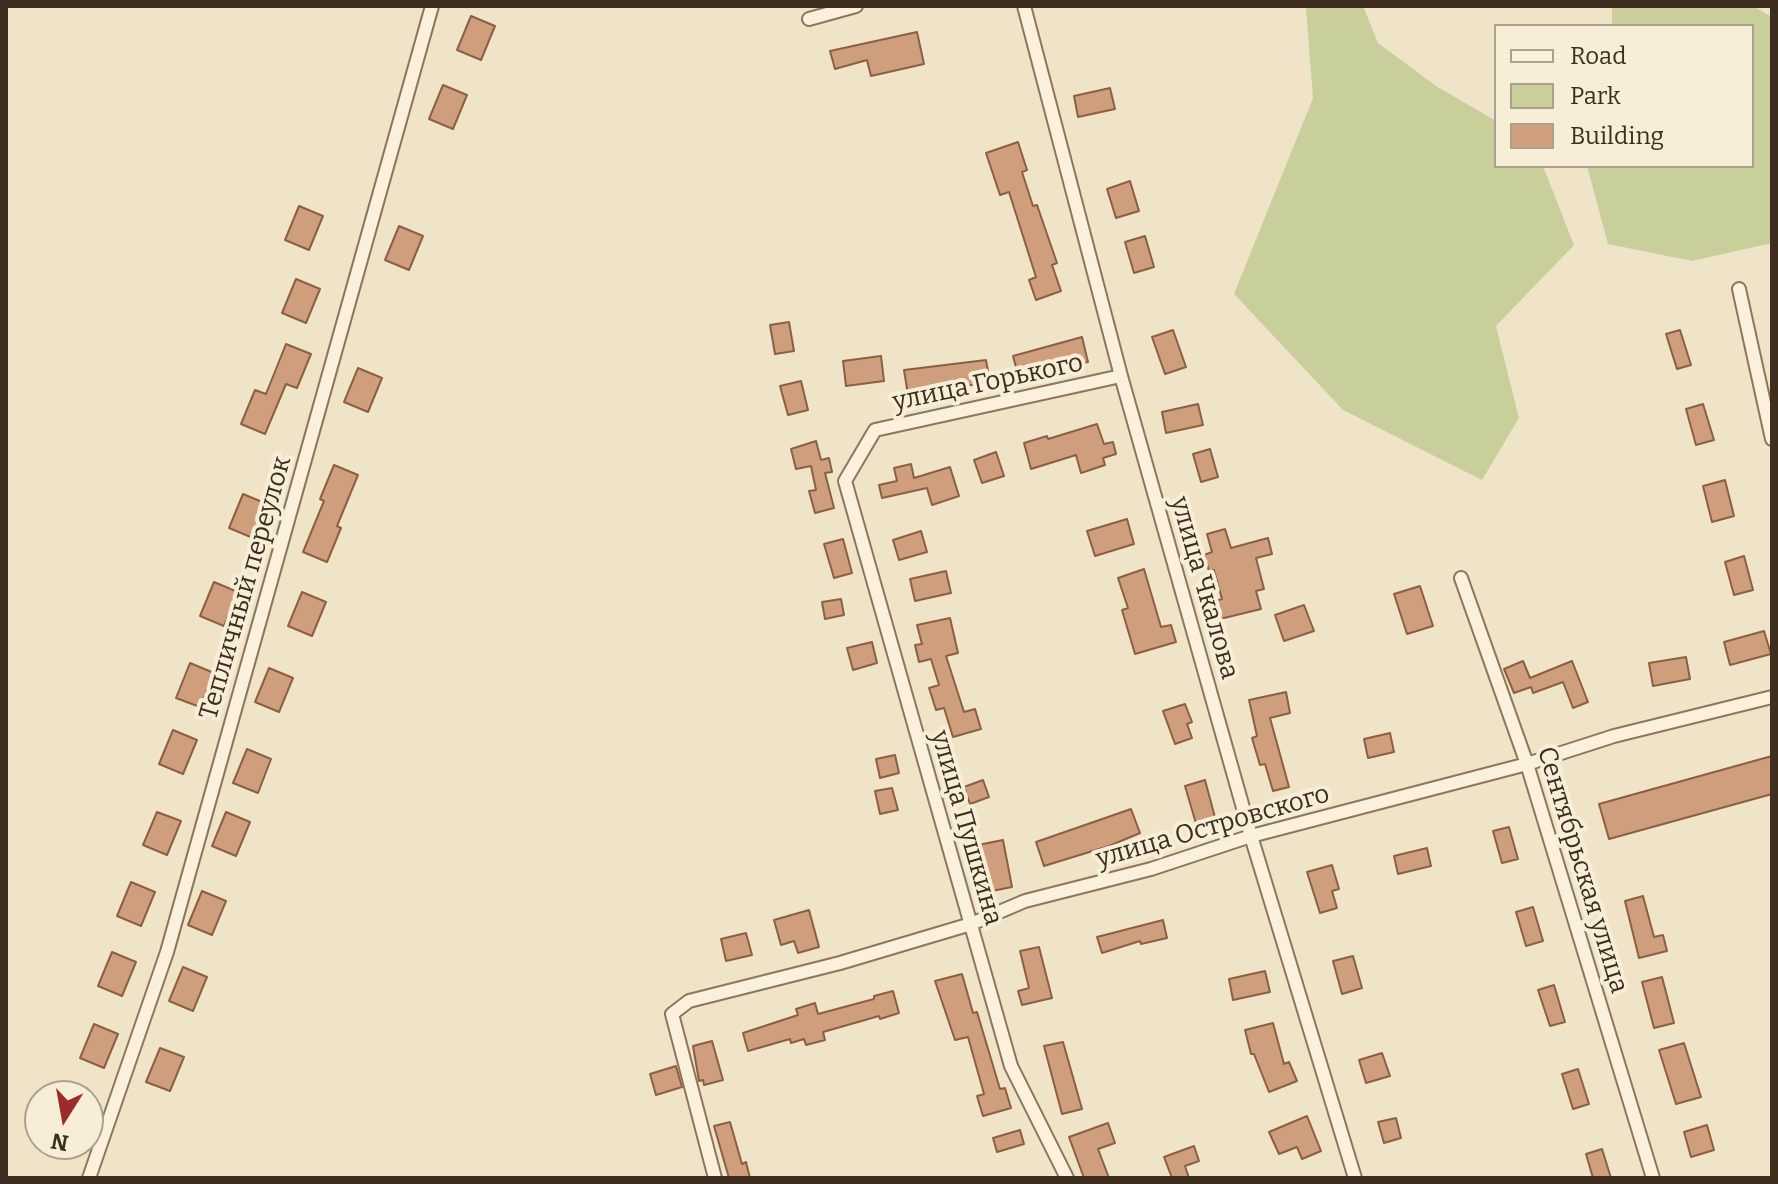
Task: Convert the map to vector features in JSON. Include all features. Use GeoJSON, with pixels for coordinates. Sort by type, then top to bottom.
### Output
{"type":"FeatureCollection","features":[{"type":"Feature","properties":{"kind":"street","name":"Тепличный переулок"},"geometry":{"type":"LineString","coordinates":[[89,1178],[167,952],[432,6]]}},
{"type":"Feature","properties":{"kind":"street"},"geometry":{"type":"LineString","coordinates":[[809,19],[856,6]]}},
{"type":"Feature","properties":{"kind":"street","name":"улица Чкалова"},"geometry":{"type":"LineString","coordinates":[[1024,6],[1121,376],[1251,836],[1355,1178]]}},
{"type":"Feature","properties":{"kind":"street"},"geometry":{"type":"LineString","coordinates":[[1739,289],[1772,439]]}},
{"type":"Feature","properties":{"kind":"street","name":"улица Горького"},"geometry":{"type":"LineString","coordinates":[[845,481],[875,430],[1121,376]]}},
{"type":"Feature","properties":{"kind":"street","name":"улица Пушкина"},"geometry":{"type":"LineString","coordinates":[[845,481],[1011,1066],[1067,1178]]}},
{"type":"Feature","properties":{"kind":"street","name":"Сентябрьская улица"},"geometry":{"type":"LineString","coordinates":[[1461,578],[1527,764],[1653,1178]]}},
{"type":"Feature","properties":{"kind":"street","name":"улица Островского"},"geometry":{"type":"LineString","coordinates":[[715,1178],[672,1014],[689,1001],[840,963],[971,924],[1025,901],[1151,869],[1251,836],[1527,764],[1614,736],[1772,697]]}},
{"type":"Feature","properties":{"kind":"green space"},"geometry":{"type":"Polygon","coordinates":[[[1363,6],[1378,43],[1436,86],[1494,120],[1494,168],[1544,168],[1574,245],[1496,326],[1519,418],[1482,480],[1343,410],[1234,294],[1313,98],[1306,8],[1363,6]]]}},
{"type":"Feature","properties":{"kind":"green space"},"geometry":{"type":"Polygon","coordinates":[[[1612,6],[1753,6],[1772,17],[1772,243],[1692,261],[1608,244],[1588,168],[1754,168],[1754,24],[1612,24],[1612,6]]]}},
{"type":"Feature","properties":{"kind":"building"},"geometry":{"type":"Polygon","coordinates":[[[471,16],[495,26],[481,60],[457,50],[471,16]]]}},
{"type":"Feature","properties":{"kind":"building"},"geometry":{"type":"Polygon","coordinates":[[[917,32],[924,64],[871,76],[867,60],[835,69],[830,51],[917,32]]]}},
{"type":"Feature","properties":{"kind":"building"},"geometry":{"type":"Polygon","coordinates":[[[443,85],[467,95],[453,129],[429,119],[443,85]]]}},
{"type":"Feature","properties":{"kind":"building"},"geometry":{"type":"Polygon","coordinates":[[[1110,88],[1115,109],[1078,117],[1074,96],[1110,88]]]}},
{"type":"Feature","properties":{"kind":"building"},"geometry":{"type":"Polygon","coordinates":[[[1018,142],[1027,170],[1022,172],[1057,263],[1052,265],[1061,291],[1036,300],[1029,280],[1036,277],[1009,192],[1000,195],[986,153],[1018,142]]]}},
{"type":"Feature","properties":{"kind":"building"},"geometry":{"type":"Polygon","coordinates":[[[1130,181],[1139,211],[1116,218],[1107,189],[1130,181]]]}},
{"type":"Feature","properties":{"kind":"building"},"geometry":{"type":"Polygon","coordinates":[[[299,206],[323,216],[309,250],[285,240],[299,206]]]}},
{"type":"Feature","properties":{"kind":"building"},"geometry":{"type":"Polygon","coordinates":[[[399,226],[423,236],[409,270],[385,260],[399,226]]]}},
{"type":"Feature","properties":{"kind":"building"},"geometry":{"type":"Polygon","coordinates":[[[1145,236],[1154,267],[1134,273],[1125,242],[1145,236]]]}},
{"type":"Feature","properties":{"kind":"building"},"geometry":{"type":"Polygon","coordinates":[[[296,279],[320,289],[306,323],[282,313],[296,279]]]}},
{"type":"Feature","properties":{"kind":"building"},"geometry":{"type":"Polygon","coordinates":[[[789,322],[794,351],[775,354],[770,325],[789,322]]]}},
{"type":"Feature","properties":{"kind":"building"},"geometry":{"type":"Polygon","coordinates":[[[1173,330],[1186,367],[1165,374],[1152,337],[1173,330]]]}},
{"type":"Feature","properties":{"kind":"building"},"geometry":{"type":"Polygon","coordinates":[[[1680,330],[1691,365],[1677,369],[1666,334],[1680,330]]]}},
{"type":"Feature","properties":{"kind":"building"},"geometry":{"type":"Polygon","coordinates":[[[1082,337],[1088,362],[1042,372],[1043,376],[1020,382],[1013,356],[1082,337]]]}},
{"type":"Feature","properties":{"kind":"building"},"geometry":{"type":"Polygon","coordinates":[[[286,344],[311,354],[297,388],[286,384],[265,434],[241,424],[255,390],[266,394],[286,344]]]}},
{"type":"Feature","properties":{"kind":"building"},"geometry":{"type":"Polygon","coordinates":[[[881,356],[884,381],[846,386],[843,361],[881,356]]]}},
{"type":"Feature","properties":{"kind":"building"},"geometry":{"type":"Polygon","coordinates":[[[986,360],[990,382],[908,395],[904,370],[986,360]]]}},
{"type":"Feature","properties":{"kind":"building"},"geometry":{"type":"Polygon","coordinates":[[[358,368],[382,378],[368,412],[344,402],[358,368]]]}},
{"type":"Feature","properties":{"kind":"building"},"geometry":{"type":"Polygon","coordinates":[[[801,381],[808,410],[788,415],[780,386],[801,381]]]}},
{"type":"Feature","properties":{"kind":"building"},"geometry":{"type":"Polygon","coordinates":[[[1198,404],[1203,425],[1166,433],[1162,412],[1198,404]]]}},
{"type":"Feature","properties":{"kind":"building"},"geometry":{"type":"Polygon","coordinates":[[[1703,404],[1714,440],[1696,445],[1686,409],[1703,404]]]}},
{"type":"Feature","properties":{"kind":"building"},"geometry":{"type":"Polygon","coordinates":[[[1097,424],[1104,444],[1113,442],[1116,454],[1103,458],[1105,465],[1081,473],[1076,455],[1031,469],[1024,443],[1097,424]]]}},
{"type":"Feature","properties":{"kind":"building"},"geometry":{"type":"Polygon","coordinates":[[[816,441],[821,460],[829,458],[832,472],[825,473],[834,508],[815,513],[809,491],[816,490],[811,466],[796,469],[791,449],[816,441]]]}},
{"type":"Feature","properties":{"kind":"building"},"geometry":{"type":"Polygon","coordinates":[[[1210,449],[1218,477],[1201,482],[1193,454],[1210,449]]]}},
{"type":"Feature","properties":{"kind":"building"},"geometry":{"type":"Polygon","coordinates":[[[996,452],[1004,476],[982,483],[974,460],[996,452]]]}},
{"type":"Feature","properties":{"kind":"building"},"geometry":{"type":"Polygon","coordinates":[[[911,464],[914,478],[950,467],[959,496],[932,505],[927,488],[882,498],[879,485],[897,481],[894,468],[911,464]]]}},
{"type":"Feature","properties":{"kind":"building"},"geometry":{"type":"Polygon","coordinates":[[[334,465],[358,475],[337,526],[341,528],[327,562],[303,552],[324,501],[320,499],[334,465]]]}},
{"type":"Feature","properties":{"kind":"building"},"geometry":{"type":"Polygon","coordinates":[[[1725,480],[1734,516],[1712,522],[1703,486],[1725,480]]]}},
{"type":"Feature","properties":{"kind":"building"},"geometry":{"type":"Polygon","coordinates":[[[243,494],[267,504],[253,538],[229,528],[243,494]]]}},
{"type":"Feature","properties":{"kind":"building"},"geometry":{"type":"Polygon","coordinates":[[[1127,519],[1134,544],[1095,556],[1087,531],[1127,519]]]}},
{"type":"Feature","properties":{"kind":"building"},"geometry":{"type":"Polygon","coordinates":[[[1225,529],[1231,548],[1268,538],[1272,554],[1256,558],[1264,589],[1256,591],[1261,609],[1220,619],[1215,601],[1222,599],[1214,570],[1209,571],[1204,555],[1212,552],[1207,534],[1225,529]]]}},
{"type":"Feature","properties":{"kind":"building"},"geometry":{"type":"Polygon","coordinates":[[[921,531],[927,552],[899,560],[893,540],[921,531]]]}},
{"type":"Feature","properties":{"kind":"building"},"geometry":{"type":"Polygon","coordinates":[[[843,539],[852,573],[834,578],[824,544],[843,539]]]}},
{"type":"Feature","properties":{"kind":"building"},"geometry":{"type":"Polygon","coordinates":[[[1744,556],[1753,590],[1734,595],[1725,562],[1744,556]]]}},
{"type":"Feature","properties":{"kind":"building"},"geometry":{"type":"Polygon","coordinates":[[[1144,569],[1161,627],[1171,625],[1176,642],[1135,654],[1122,610],[1128,608],[1118,578],[1144,569]]]}},
{"type":"Feature","properties":{"kind":"building"},"geometry":{"type":"Polygon","coordinates":[[[946,571],[951,593],[915,601],[910,579],[946,571]]]}},
{"type":"Feature","properties":{"kind":"building"},"geometry":{"type":"Polygon","coordinates":[[[214,582],[238,592],[224,626],[200,616],[214,582]]]}},
{"type":"Feature","properties":{"kind":"building"},"geometry":{"type":"Polygon","coordinates":[[[1420,586],[1433,626],[1407,634],[1394,594],[1420,586]]]}},
{"type":"Feature","properties":{"kind":"building"},"geometry":{"type":"Polygon","coordinates":[[[302,592],[326,602],[312,636],[288,626],[302,592]]]}},
{"type":"Feature","properties":{"kind":"building"},"geometry":{"type":"Polygon","coordinates":[[[841,599],[844,615],[825,619],[822,602],[841,599]]]}},
{"type":"Feature","properties":{"kind":"building"},"geometry":{"type":"Polygon","coordinates":[[[1304,605],[1314,631],[1284,641],[1275,615],[1304,605]]]}},
{"type":"Feature","properties":{"kind":"building"},"geometry":{"type":"Polygon","coordinates":[[[950,618],[958,653],[946,656],[964,712],[975,709],[981,729],[953,737],[944,708],[936,710],[929,688],[939,685],[931,659],[919,662],[915,645],[922,644],[917,625],[950,618]]]}},
{"type":"Feature","properties":{"kind":"building"},"geometry":{"type":"Polygon","coordinates":[[[1764,631],[1771,654],[1730,665],[1724,642],[1764,631]]]}},
{"type":"Feature","properties":{"kind":"building"},"geometry":{"type":"Polygon","coordinates":[[[872,642],[877,663],[853,670],[847,648],[872,642]]]}},
{"type":"Feature","properties":{"kind":"building"},"geometry":{"type":"Polygon","coordinates":[[[1686,657],[1690,679],[1653,686],[1649,663],[1686,657]]]}},
{"type":"Feature","properties":{"kind":"building"},"geometry":{"type":"Polygon","coordinates":[[[1523,661],[1530,678],[1572,661],[1588,702],[1573,708],[1563,682],[1533,693],[1531,687],[1514,693],[1504,669],[1523,661]]]}},
{"type":"Feature","properties":{"kind":"building"},"geometry":{"type":"Polygon","coordinates":[[[190,663],[214,673],[200,707],[176,698],[190,663]]]}},
{"type":"Feature","properties":{"kind":"building"},"geometry":{"type":"Polygon","coordinates":[[[269,668],[293,678],[279,712],[255,702],[269,668]]]}},
{"type":"Feature","properties":{"kind":"building"},"geometry":{"type":"Polygon","coordinates":[[[1286,692],[1290,713],[1270,718],[1289,787],[1273,791],[1265,764],[1260,765],[1252,738],[1257,736],[1249,700],[1286,692]]]}},
{"type":"Feature","properties":{"kind":"building"},"geometry":{"type":"Polygon","coordinates":[[[1185,704],[1192,722],[1187,724],[1192,738],[1175,744],[1163,711],[1185,704]]]}},
{"type":"Feature","properties":{"kind":"building"},"geometry":{"type":"Polygon","coordinates":[[[173,730],[197,740],[183,774],[159,764],[173,730]]]}},
{"type":"Feature","properties":{"kind":"building"},"geometry":{"type":"Polygon","coordinates":[[[1390,733],[1394,752],[1368,758],[1364,739],[1390,733]]]}},
{"type":"Feature","properties":{"kind":"building"},"geometry":{"type":"Polygon","coordinates":[[[247,749],[271,759],[258,793],[233,783],[247,749]]]}},
{"type":"Feature","properties":{"kind":"building"},"geometry":{"type":"Polygon","coordinates":[[[895,755],[899,773],[880,778],[876,759],[895,755]]]}},
{"type":"Feature","properties":{"kind":"building"},"geometry":{"type":"Polygon","coordinates":[[[1772,756],[1772,794],[1609,839],[1599,804],[1772,756]]]}},
{"type":"Feature","properties":{"kind":"building"},"geometry":{"type":"Polygon","coordinates":[[[983,780],[989,797],[970,804],[964,787],[983,780]]]}},
{"type":"Feature","properties":{"kind":"building"},"geometry":{"type":"Polygon","coordinates":[[[1205,780],[1216,821],[1197,827],[1185,786],[1205,780]]]}},
{"type":"Feature","properties":{"kind":"building"},"geometry":{"type":"Polygon","coordinates":[[[892,788],[898,810],[880,814],[875,791],[892,788]]]}},
{"type":"Feature","properties":{"kind":"building"},"geometry":{"type":"Polygon","coordinates":[[[1131,809],[1140,833],[1044,866],[1036,842],[1131,809]]]}},
{"type":"Feature","properties":{"kind":"building"},"geometry":{"type":"Polygon","coordinates":[[[157,812],[181,821],[167,855],[143,845],[157,812]]]}},
{"type":"Feature","properties":{"kind":"building"},"geometry":{"type":"Polygon","coordinates":[[[226,812],[250,822],[236,856],[212,846],[226,812]]]}},
{"type":"Feature","properties":{"kind":"building"},"geometry":{"type":"Polygon","coordinates":[[[1509,827],[1518,859],[1502,863],[1493,831],[1509,827]]]}},
{"type":"Feature","properties":{"kind":"building"},"geometry":{"type":"Polygon","coordinates":[[[1003,840],[1012,887],[987,892],[978,845],[1003,840]]]}},
{"type":"Feature","properties":{"kind":"building"},"geometry":{"type":"Polygon","coordinates":[[[1427,848],[1431,866],[1398,874],[1394,856],[1427,848]]]}},
{"type":"Feature","properties":{"kind":"building"},"geometry":{"type":"Polygon","coordinates":[[[1332,865],[1339,889],[1332,891],[1337,908],[1320,913],[1307,872],[1332,865]]]}},
{"type":"Feature","properties":{"kind":"building"},"geometry":{"type":"Polygon","coordinates":[[[131,882],[155,892],[141,926],[117,916],[131,882]]]}},
{"type":"Feature","properties":{"kind":"building"},"geometry":{"type":"Polygon","coordinates":[[[202,891],[226,901],[212,935],[188,925],[202,891]]]}},
{"type":"Feature","properties":{"kind":"building"},"geometry":{"type":"Polygon","coordinates":[[[1643,896],[1654,937],[1663,935],[1667,951],[1639,958],[1625,901],[1643,896]]]}},
{"type":"Feature","properties":{"kind":"building"},"geometry":{"type":"Polygon","coordinates":[[[1533,907],[1543,941],[1526,946],[1516,912],[1533,907]]]}},
{"type":"Feature","properties":{"kind":"building"},"geometry":{"type":"Polygon","coordinates":[[[809,910],[819,947],[798,953],[794,941],[781,945],[774,920],[809,910]]]}},
{"type":"Feature","properties":{"kind":"building"},"geometry":{"type":"Polygon","coordinates":[[[1163,920],[1167,938],[1141,944],[1140,941],[1102,953],[1097,937],[1163,920]]]}},
{"type":"Feature","properties":{"kind":"building"},"geometry":{"type":"Polygon","coordinates":[[[746,933],[752,955],[726,961],[721,939],[746,933]]]}},
{"type":"Feature","properties":{"kind":"building"},"geometry":{"type":"Polygon","coordinates":[[[1039,947],[1052,998],[1022,1005],[1018,991],[1029,988],[1020,951],[1039,947]]]}},
{"type":"Feature","properties":{"kind":"building"},"geometry":{"type":"Polygon","coordinates":[[[112,952],[136,962],[122,996],[98,986],[112,952]]]}},
{"type":"Feature","properties":{"kind":"building"},"geometry":{"type":"Polygon","coordinates":[[[1353,956],[1362,988],[1342,994],[1333,961],[1353,956]]]}},
{"type":"Feature","properties":{"kind":"building"},"geometry":{"type":"Polygon","coordinates":[[[183,967],[207,977],[193,1011],[169,1001],[183,967]]]}},
{"type":"Feature","properties":{"kind":"building"},"geometry":{"type":"Polygon","coordinates":[[[1265,971],[1270,992],[1233,1000],[1229,979],[1265,971]]]}},
{"type":"Feature","properties":{"kind":"building"},"geometry":{"type":"Polygon","coordinates":[[[962,974],[1000,1089],[1005,1088],[1011,1108],[983,1116],[977,1096],[984,1094],[968,1037],[955,1040],[935,981],[962,974]]]}},
{"type":"Feature","properties":{"kind":"building"},"geometry":{"type":"Polygon","coordinates":[[[1662,977],[1674,1023],[1654,1028],[1642,982],[1662,977]]]}},
{"type":"Feature","properties":{"kind":"building"},"geometry":{"type":"Polygon","coordinates":[[[1554,985],[1565,1022],[1550,1026],[1538,990],[1554,985]]]}},
{"type":"Feature","properties":{"kind":"building"},"geometry":{"type":"Polygon","coordinates":[[[893,991],[899,1013],[823,1032],[825,1040],[806,1045],[804,1039],[791,1043],[790,1039],[748,1051],[743,1033],[798,1015],[796,1009],[815,1003],[818,1014],[893,991]]]}},
{"type":"Feature","properties":{"kind":"building"},"geometry":{"type":"Polygon","coordinates":[[[1273,1023],[1284,1064],[1289,1062],[1297,1081],[1269,1092],[1254,1054],[1251,1054],[1245,1030],[1273,1023]]]}},
{"type":"Feature","properties":{"kind":"building"},"geometry":{"type":"Polygon","coordinates":[[[94,1024],[118,1034],[104,1068],[80,1058],[94,1024]]]}},
{"type":"Feature","properties":{"kind":"building"},"geometry":{"type":"Polygon","coordinates":[[[712,1041],[723,1080],[704,1085],[703,1080],[699,1081],[693,1046],[712,1041]]]}},
{"type":"Feature","properties":{"kind":"building"},"geometry":{"type":"Polygon","coordinates":[[[1063,1042],[1082,1109],[1062,1114],[1044,1046],[1063,1042]]]}},
{"type":"Feature","properties":{"kind":"building"},"geometry":{"type":"Polygon","coordinates":[[[1684,1043],[1701,1097],[1676,1104],[1659,1050],[1684,1043]]]}},
{"type":"Feature","properties":{"kind":"building"},"geometry":{"type":"Polygon","coordinates":[[[160,1048],[184,1057],[170,1091],[146,1082],[160,1048]]]}},
{"type":"Feature","properties":{"kind":"building"},"geometry":{"type":"Polygon","coordinates":[[[1382,1053],[1390,1076],[1366,1083],[1359,1060],[1382,1053]]]}},
{"type":"Feature","properties":{"kind":"building"},"geometry":{"type":"Polygon","coordinates":[[[676,1066],[682,1087],[656,1095],[650,1074],[676,1066]]]}},
{"type":"Feature","properties":{"kind":"building"},"geometry":{"type":"Polygon","coordinates":[[[1578,1069],[1589,1104],[1573,1109],[1562,1074],[1578,1069]]]}},
{"type":"Feature","properties":{"kind":"building"},"geometry":{"type":"Polygon","coordinates":[[[1307,1116],[1321,1151],[1302,1159],[1297,1147],[1279,1154],[1269,1132],[1307,1116]]]}},
{"type":"Feature","properties":{"kind":"building"},"geometry":{"type":"Polygon","coordinates":[[[1396,1118],[1401,1138],[1384,1143],[1378,1122],[1396,1118]]]}},
{"type":"Feature","properties":{"kind":"building"},"geometry":{"type":"Polygon","coordinates":[[[730,1122],[742,1164],[746,1162],[750,1178],[729,1178],[714,1126],[730,1122]]]}},
{"type":"Feature","properties":{"kind":"building"},"geometry":{"type":"Polygon","coordinates":[[[1108,1123],[1115,1143],[1098,1149],[1109,1178],[1084,1178],[1069,1137],[1108,1123]]]}},
{"type":"Feature","properties":{"kind":"building"},"geometry":{"type":"Polygon","coordinates":[[[1707,1125],[1714,1150],[1691,1157],[1684,1132],[1707,1125]]]}},
{"type":"Feature","properties":{"kind":"building"},"geometry":{"type":"Polygon","coordinates":[[[1020,1130],[1024,1144],[997,1152],[993,1138],[1020,1130]]]}},
{"type":"Feature","properties":{"kind":"building"},"geometry":{"type":"Polygon","coordinates":[[[1194,1146],[1199,1161],[1185,1166],[1189,1178],[1172,1178],[1164,1157],[1194,1146]]]}},
{"type":"Feature","properties":{"kind":"building"},"geometry":{"type":"Polygon","coordinates":[[[1602,1149],[1611,1178],[1593,1178],[1586,1154],[1602,1149]]]}}]}
